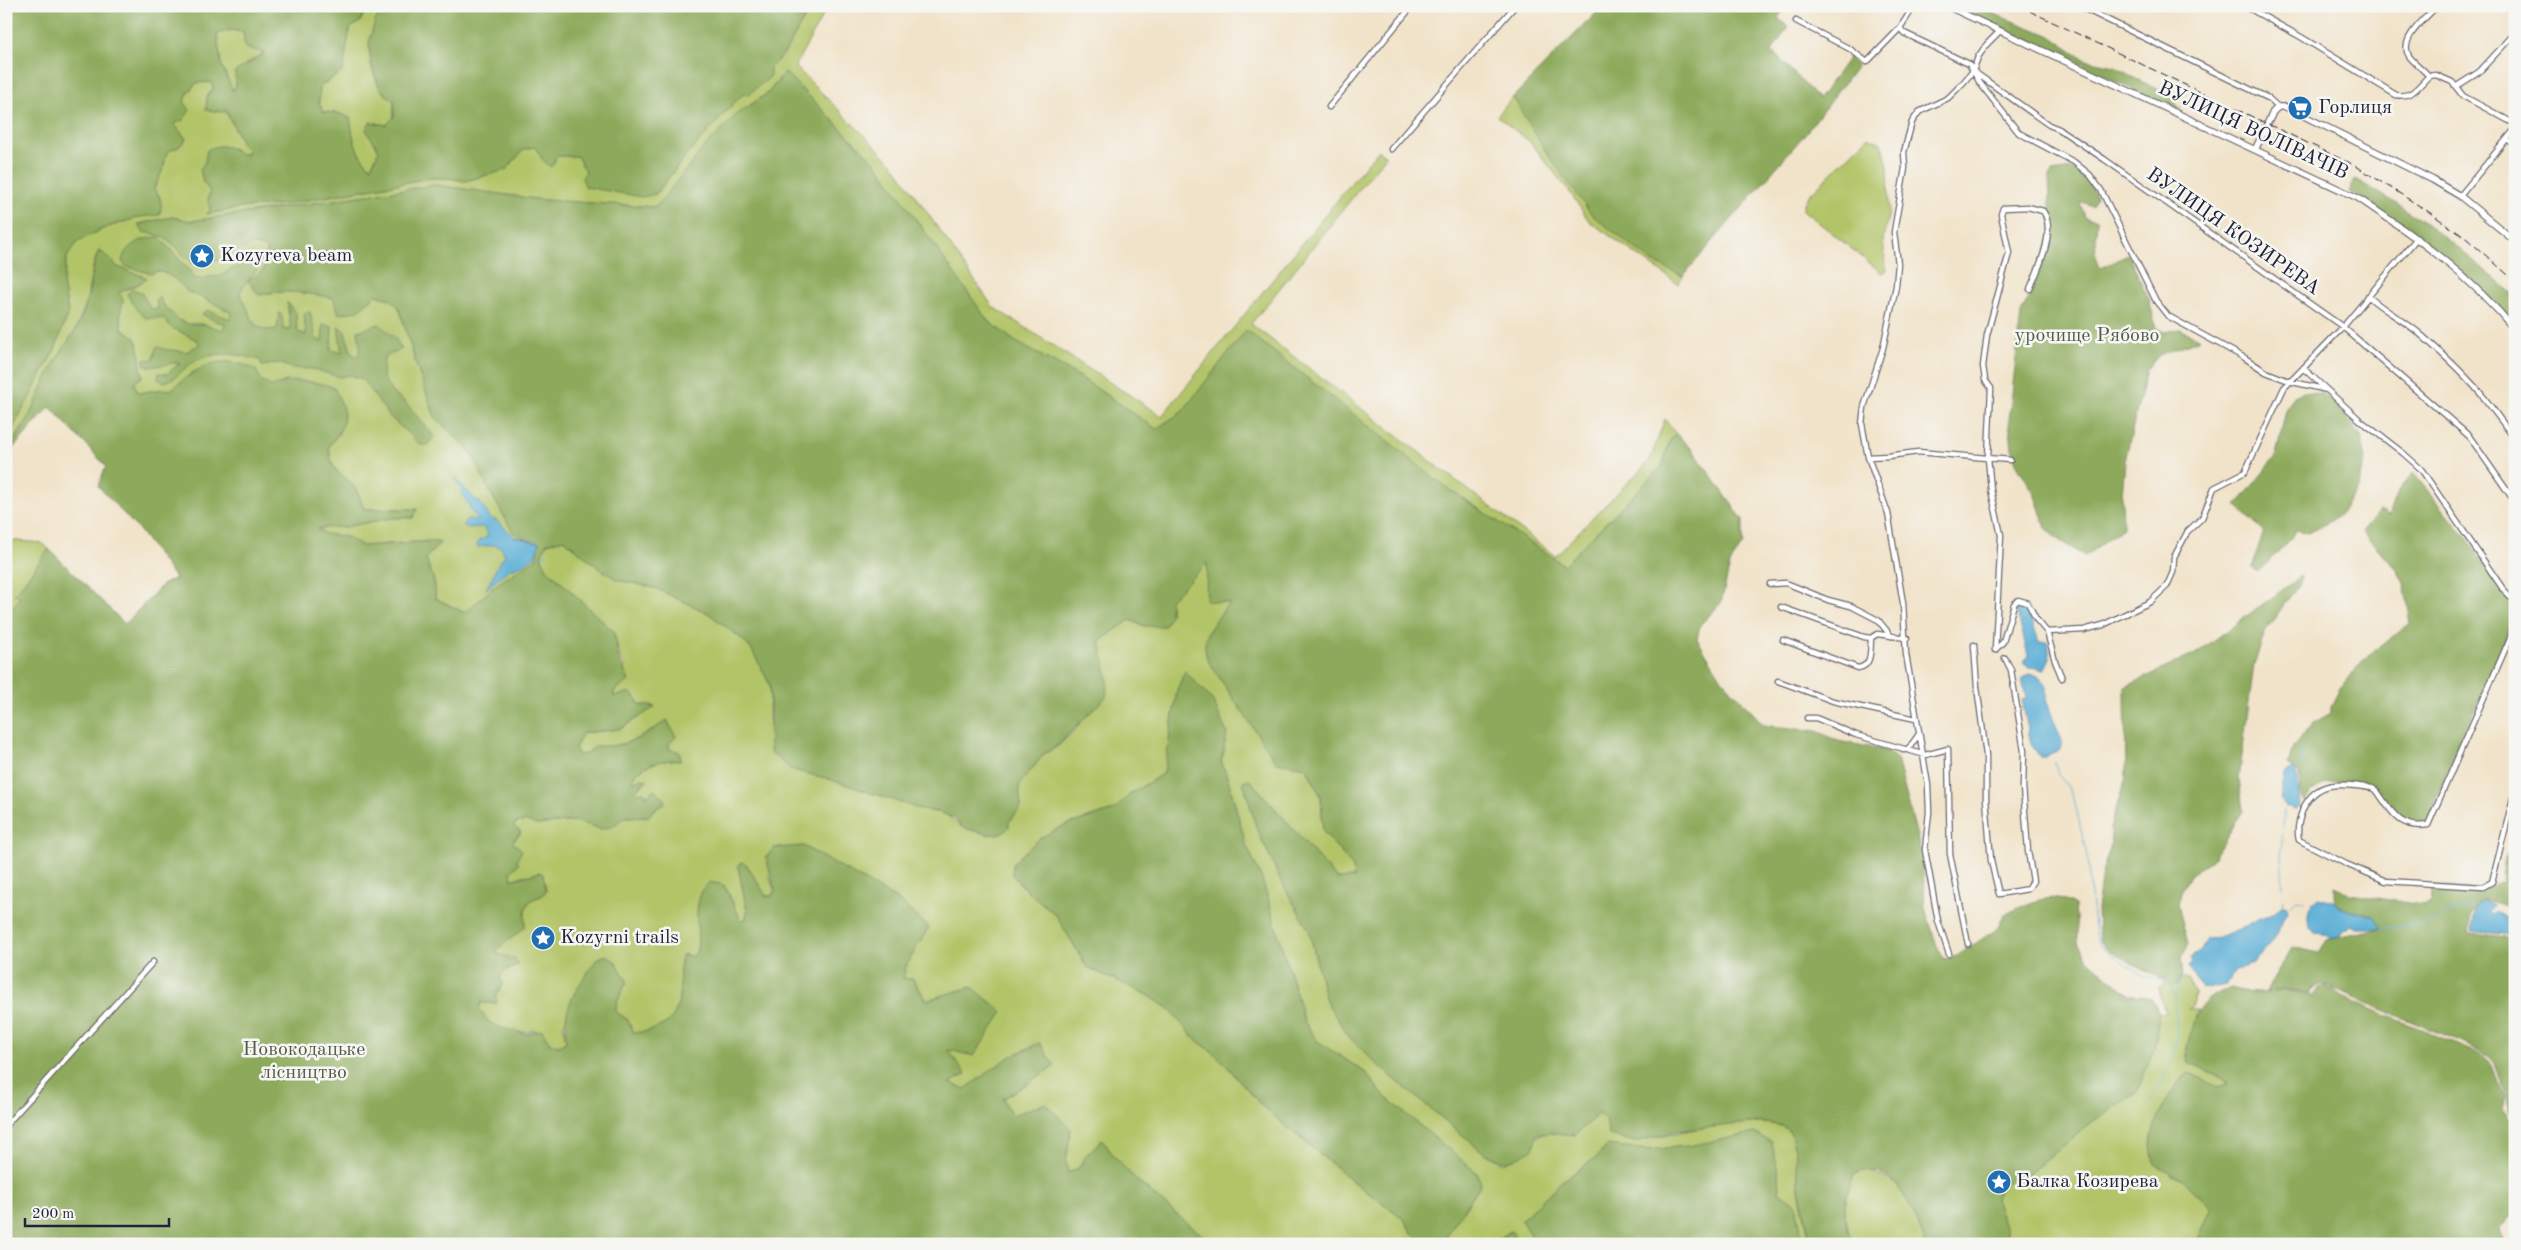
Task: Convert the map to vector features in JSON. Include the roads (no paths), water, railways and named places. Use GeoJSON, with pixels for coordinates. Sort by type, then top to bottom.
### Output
{"type":"FeatureCollection","features":[{"type":"Feature","properties":{"kind":"street"},"geometry":{"type":"LineString","coordinates":[[1330,107],[1412,6]]}},
{"type":"Feature","properties":{"kind":"street"},"geometry":{"type":"LineString","coordinates":[[1391,149],[1515,6]]}},
{"type":"Feature","properties":{"kind":"street"},"geometry":{"type":"LineString","coordinates":[[1796,21],[1850,49],[1867,62],[1900,28],[1914,6]]}},
{"type":"Feature","properties":{"kind":"street","name":"ВУЛИЦЯ ВОЛІВАЧІВ"},"geometry":{"type":"LineString","coordinates":[[1947,6],[2339,188],[2417,238],[2466,277],[2515,330]]}},
{"type":"Feature","properties":{"kind":"street"},"geometry":{"type":"LineString","coordinates":[[2079,6],[2268,98],[2278,107],[2286,107],[2433,180],[2460,196],[2515,241]]}},
{"type":"Feature","properties":{"kind":"street"},"geometry":{"type":"LineString","coordinates":[[2245,6],[2301,37],[2396,95],[2404,97],[2412,94],[2429,76]]}},
{"type":"Feature","properties":{"kind":"street"},"geometry":{"type":"LineString","coordinates":[[2437,6],[2417,27],[2407,42],[2406,48],[2409,56],[2429,76],[2444,77],[2457,86],[2463,96],[2515,124]]}},
{"type":"Feature","properties":{"kind":"street","name":"ВУЛИЦЯ КОЗИРЕВА"},"geometry":{"type":"LineString","coordinates":[[1900,28],[1904,33],[1969,64],[1973,71],[2049,125],[2059,129],[2104,159],[2343,327],[2469,436],[2515,502]]}},
{"type":"Feature","properties":{"kind":"street"},"geometry":{"type":"LineString","coordinates":[[1949,954],[1938,921],[1925,850],[1929,812],[1925,755],[1918,734],[1906,654],[1907,638],[1888,513],[1863,437],[1864,407],[1881,357],[1896,286],[1898,264],[1894,232],[1905,168],[1907,136],[1912,122],[1919,112],[1948,98],[1973,71],[1978,57],[2000,30]]}},
{"type":"Feature","properties":{"kind":"street"},"geometry":{"type":"LineString","coordinates":[[2457,86],[2479,72],[2515,33]]}},
{"type":"Feature","properties":{"kind":"street"},"geometry":{"type":"LineString","coordinates":[[1973,71],[1980,83],[2020,133],[2074,162],[2090,175],[2100,190],[2156,301],[2168,316],[2245,358],[2266,372],[2290,381],[2327,390]]}},
{"type":"Feature","properties":{"kind":"street"},"geometry":{"type":"LineString","coordinates":[[2255,150],[2270,117],[2278,107]]}},
{"type":"Feature","properties":{"kind":"street"},"geometry":{"type":"LineString","coordinates":[[2460,196],[2515,129]]}},
{"type":"Feature","properties":{"kind":"street"},"geometry":{"type":"LineString","coordinates":[[2508,139],[2515,145]]}},
{"type":"Feature","properties":{"kind":"street"},"geometry":{"type":"LineString","coordinates":[[2030,289],[2046,240],[2047,217],[2042,211],[2003,208],[2001,214],[2009,253],[1996,295],[1983,366],[1985,380],[1990,388],[1988,458],[1991,490],[2001,535],[1995,650],[2003,642],[2014,604],[2018,600],[2028,603],[2039,624],[2047,632],[2054,661],[2062,678]]}},
{"type":"Feature","properties":{"kind":"street"},"geometry":{"type":"LineString","coordinates":[[2047,632],[2084,630],[2103,625],[2150,602],[2167,586],[2173,572],[2174,558],[2188,531],[2202,518],[2214,488],[2245,472],[2281,395],[2290,381],[2343,327],[2417,238]]}},
{"type":"Feature","properties":{"kind":"street"},"geometry":{"type":"LineString","coordinates":[[2368,296],[2384,311],[2402,320],[2419,333],[2441,354],[2485,398],[2515,439]]}},
{"type":"Feature","properties":{"kind":"street"},"geometry":{"type":"LineString","coordinates":[[2303,368],[2360,420],[2398,448],[2421,469],[2503,589],[2515,601]]}},
{"type":"Feature","properties":{"kind":"street"},"geometry":{"type":"LineString","coordinates":[[1868,457],[1918,452],[2010,460]]}},
{"type":"Feature","properties":{"kind":"street"},"geometry":{"type":"LineString","coordinates":[[1770,584],[1786,583],[1828,600],[1851,606],[1878,620],[1892,636]]}},
{"type":"Feature","properties":{"kind":"street"},"geometry":{"type":"LineString","coordinates":[[1781,607],[1871,638]]}},
{"type":"Feature","properties":{"kind":"street"},"geometry":{"type":"LineString","coordinates":[[2515,627],[2428,825],[2416,827],[2400,821],[2376,790],[2372,788],[2330,785],[2314,792],[2300,818],[2297,832],[2299,840],[2303,840],[2346,864],[2386,881],[2483,887],[2492,882],[2515,790]]}},
{"type":"Feature","properties":{"kind":"street"},"geometry":{"type":"LineString","coordinates":[[1871,638],[1877,634],[1907,638]]}},
{"type":"Feature","properties":{"kind":"street"},"geometry":{"type":"LineString","coordinates":[[1784,640],[1858,668],[1863,667],[1869,661],[1871,638]]}},
{"type":"Feature","properties":{"kind":"street"},"geometry":{"type":"LineString","coordinates":[[1974,645],[1976,687],[1986,756],[1986,799],[1991,861],[1999,894],[2028,889],[2032,881],[2024,796],[2024,751],[2011,670],[2005,658]]}},
{"type":"Feature","properties":{"kind":"street"},"geometry":{"type":"LineString","coordinates":[[1778,681],[1833,701],[1916,719]]}},
{"type":"Feature","properties":{"kind":"street"},"geometry":{"type":"LineString","coordinates":[[1807,718],[1816,718],[1856,735],[1894,744],[1903,750],[1925,755],[1948,749],[1950,854],[1968,944]]}},
{"type":"Feature","properties":{"kind":"street"},"geometry":{"type":"LineString","coordinates":[[1903,750],[1909,748],[1918,734]]}},
{"type":"Feature","properties":{"kind":"street"},"geometry":{"type":"LineString","coordinates":[[6,1125],[153,962]]}},
{"type":"Feature","properties":{"kind":"water"},"geometry":{"type":"Polygon","coordinates":[[[454,476],[475,500],[480,502],[491,519],[496,520],[515,537],[540,543],[534,557],[523,565],[508,570],[485,590],[505,556],[502,549],[496,545],[477,547],[478,542],[488,536],[484,528],[468,528],[463,525],[467,519],[479,520],[473,514],[454,476]]]}},
{"type":"Feature","properties":{"kind":"water"},"geometry":{"type":"Polygon","coordinates":[[[2019,604],[2031,618],[2039,642],[2048,642],[2050,658],[2044,670],[2032,667],[2030,669],[2023,663],[2028,655],[2016,608],[2019,604]]]}},
{"type":"Feature","properties":{"kind":"water"},"geometry":{"type":"Polygon","coordinates":[[[2029,674],[2039,676],[2046,684],[2046,700],[2062,741],[2060,750],[2046,757],[2040,757],[2031,744],[2022,700],[2026,699],[2022,678],[2029,674]]]}},
{"type":"Feature","properties":{"kind":"water"},"geometry":{"type":"Polygon","coordinates":[[[2293,769],[2296,772],[2300,805],[2296,809],[2284,806],[2280,801],[2285,775],[2293,769]]]}},
{"type":"Feature","properties":{"kind":"water"},"geometry":{"type":"Polygon","coordinates":[[[2320,897],[2335,902],[2338,907],[2374,916],[2382,928],[2356,928],[2352,925],[2343,930],[2339,936],[2331,938],[2325,934],[2315,933],[2309,924],[2308,914],[2312,904],[2320,897]]]}},
{"type":"Feature","properties":{"kind":"water"},"geometry":{"type":"Polygon","coordinates":[[[2483,900],[2494,905],[2490,912],[2493,915],[2497,912],[2509,920],[2515,919],[2515,935],[2472,931],[2475,907],[2483,900]]]}},
{"type":"Feature","properties":{"kind":"water"},"geometry":{"type":"Polygon","coordinates":[[[2282,905],[2286,905],[2288,911],[2272,942],[2253,963],[2249,963],[2234,972],[2227,984],[2201,989],[2189,967],[2192,963],[2191,957],[2201,951],[2207,939],[2221,937],[2233,932],[2272,914],[2282,905]]]}},
{"type":"Feature","properties":{"kind":"waterway"},"geometry":{"type":"LineString","coordinates":[[542,556],[547,554]]}},
{"type":"Feature","properties":{"kind":"waterway"},"geometry":{"type":"LineString","coordinates":[[2295,771],[2301,761],[2303,746]]}},
{"type":"Feature","properties":{"kind":"waterway"},"geometry":{"type":"LineString","coordinates":[[2055,761],[2058,775],[2067,785],[2075,803],[2087,857],[2095,935],[2100,944],[2111,954],[2145,976],[2163,981],[2176,995]]}},
{"type":"Feature","properties":{"kind":"waterway"},"geometry":{"type":"LineString","coordinates":[[2283,887],[2281,855],[2284,811]]}},
{"type":"Feature","properties":{"kind":"waterway"},"geometry":{"type":"LineString","coordinates":[[2282,905],[2283,898]]}},
{"type":"Feature","properties":{"kind":"waterway"},"geometry":{"type":"LineString","coordinates":[[2288,907],[2297,899],[2305,901]]}},
{"type":"Feature","properties":{"kind":"waterway"},"geometry":{"type":"LineString","coordinates":[[2382,928],[2426,924],[2450,912],[2471,906]]}},
{"type":"Feature","properties":{"kind":"waterway"},"geometry":{"type":"LineString","coordinates":[[2148,1107],[2172,1059],[2177,1034],[2175,999],[2180,983],[2185,977]]}},
{"type":"Feature","properties":{"kind":"railway"},"geometry":{"type":"LineString","coordinates":[[2019,6],[2356,166],[2429,212],[2467,239],[2515,281]]}},
{"type":"Feature","properties":{"kind":"place","name":"Горлиця"},"geometry":{"type":"Point","coordinates":[2300,108]}},
{"type":"Feature","properties":{"kind":"place","name":"Kozyreva beam"},"geometry":{"type":"Point","coordinates":[202,256]}},
{"type":"Feature","properties":{"kind":"place","name":"Kozyrni trails"},"geometry":{"type":"Point","coordinates":[543,938]}},
{"type":"Feature","properties":{"kind":"place","name":"Балка Козирева"},"geometry":{"type":"Point","coordinates":[1999,1182]}},
{"type":"Feature","properties":{"kind":"park label","name":"урочище Рябово"},"geometry":{"type":"Point","coordinates":[2087,336]}},
{"type":"Feature","properties":{"kind":"park label","name":"Новокодацьке лісництво"},"geometry":{"type":"Point","coordinates":[304,1062]}}]}
